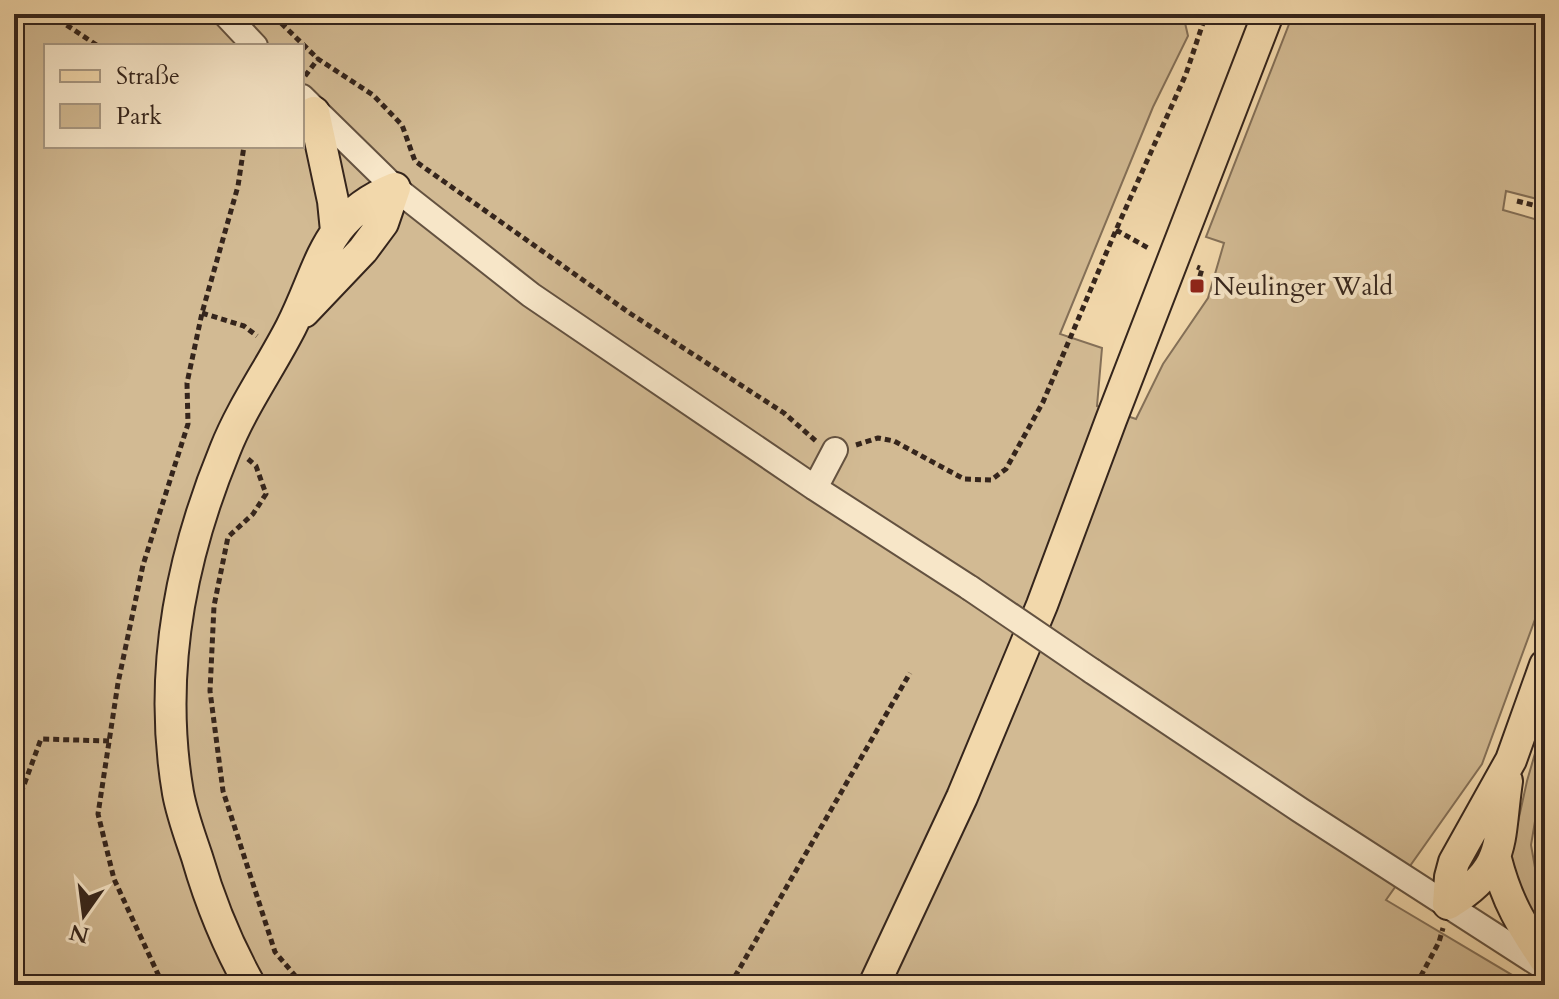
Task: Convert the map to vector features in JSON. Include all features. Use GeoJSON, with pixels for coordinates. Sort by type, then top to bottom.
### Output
{"type":"FeatureCollection","features":[{"type":"Feature","properties":{"kind":"main road"},"geometry":{"type":"LineString","coordinates":[[874,985],[962,797],[1037,619],[1268,14]]}},
{"type":"Feature","properties":{"kind":"main road"},"geometry":{"type":"LineString","coordinates":[[308,104],[333,201],[336,231]]}},
{"type":"Feature","properties":{"kind":"main road"},"geometry":{"type":"LineString","coordinates":[[250,985],[211,904],[178,797],[169,699],[185,570],[226,446],[285,338],[336,231],[358,206],[395,188]]}},
{"type":"Feature","properties":{"kind":"main road"},"geometry":{"type":"LineString","coordinates":[[285,338],[383,223],[395,188]]}},
{"type":"Feature","properties":{"kind":"main road"},"geometry":{"type":"LineString","coordinates":[[1448,904],[1454,862],[1511,760],[1545,665]]}},
{"type":"Feature","properties":{"kind":"main road"},"geometry":{"type":"LineString","coordinates":[[1511,760],[1496,859],[1514,913],[1545,960]]}},
{"type":"Feature","properties":{"kind":"main road"},"geometry":{"type":"LineString","coordinates":[[1448,904],[1474,889],[1496,859]]}},
{"type":"Feature","properties":{"kind":"street"},"geometry":{"type":"LineString","coordinates":[[225,14],[253,44]]}},
{"type":"Feature","properties":{"kind":"street"},"geometry":{"type":"LineString","coordinates":[[308,104],[395,188],[531,295],[1300,810],[1545,968]]}},
{"type":"Feature","properties":{"kind":"street"},"geometry":{"type":"LineString","coordinates":[[815,488],[835,450]]}},
{"type":"Feature","properties":{"kind":"path"},"geometry":{"type":"LineString","coordinates":[[50,14],[95,44]]}},
{"type":"Feature","properties":{"kind":"path"},"geometry":{"type":"LineString","coordinates":[[282,14],[280,22],[303,44]]}},
{"type":"Feature","properties":{"kind":"path"},"geometry":{"type":"LineString","coordinates":[[304,45],[318,59],[373,95],[402,125],[415,161],[631,314],[784,413],[813,440],[835,450],[878,438],[894,441],[964,479],[991,480],[1006,469],[1043,402],[1186,74],[1206,14]]}},
{"type":"Feature","properties":{"kind":"path"},"geometry":{"type":"LineString","coordinates":[[304,77],[318,59]]}},
{"type":"Feature","properties":{"kind":"path"},"geometry":{"type":"LineString","coordinates":[[1517,201],[1545,208]]}},
{"type":"Feature","properties":{"kind":"path"},"geometry":{"type":"LineString","coordinates":[[1116,230],[1150,249]]}},
{"type":"Feature","properties":{"kind":"path"},"geometry":{"type":"LineString","coordinates":[[1197,286],[1202,269]]}},
{"type":"Feature","properties":{"kind":"path"},"geometry":{"type":"LineString","coordinates":[[202,313],[285,338]]}},
{"type":"Feature","properties":{"kind":"path"},"geometry":{"type":"LineString","coordinates":[[226,446],[256,466],[266,494],[253,514],[228,537],[214,606],[210,691],[223,791],[275,952],[303,985]]}},
{"type":"Feature","properties":{"kind":"path"},"geometry":{"type":"LineString","coordinates":[[730,985],[910,673]]}},
{"type":"Feature","properties":{"kind":"path"},"geometry":{"type":"LineString","coordinates":[[14,812],[41,739],[109,741]]}},
{"type":"Feature","properties":{"kind":"path"},"geometry":{"type":"LineString","coordinates":[[1545,799],[1538,856],[1545,884]]}},
{"type":"Feature","properties":{"kind":"path"},"geometry":{"type":"LineString","coordinates":[[1416,985],[1439,942],[1448,904]]}},
{"type":"Feature","properties":{"kind":"green space"},"geometry":{"type":"Polygon","coordinates":[[[14,14],[1183,14],[1188,36],[1153,107],[1060,334],[1102,348],[1097,406],[1136,419],[1163,364],[1208,298],[1224,243],[1206,237],[1293,14],[1545,14],[1545,201],[1506,191],[1503,210],[1545,222],[1545,592],[1482,764],[1386,900],[1529,985],[14,985],[14,14]]]}},
{"type":"Feature","properties":{"kind":"green space"},"geometry":{"type":"Polygon","coordinates":[[[1545,719],[1545,762],[1531,845],[1539,890],[1545,901],[1545,935],[1520,902],[1510,858],[1545,719]]]}},
{"type":"Feature","properties":{"kind":"place","name":"Neulinger Wald"},"geometry":{"type":"Point","coordinates":[1197,286]}}]}
